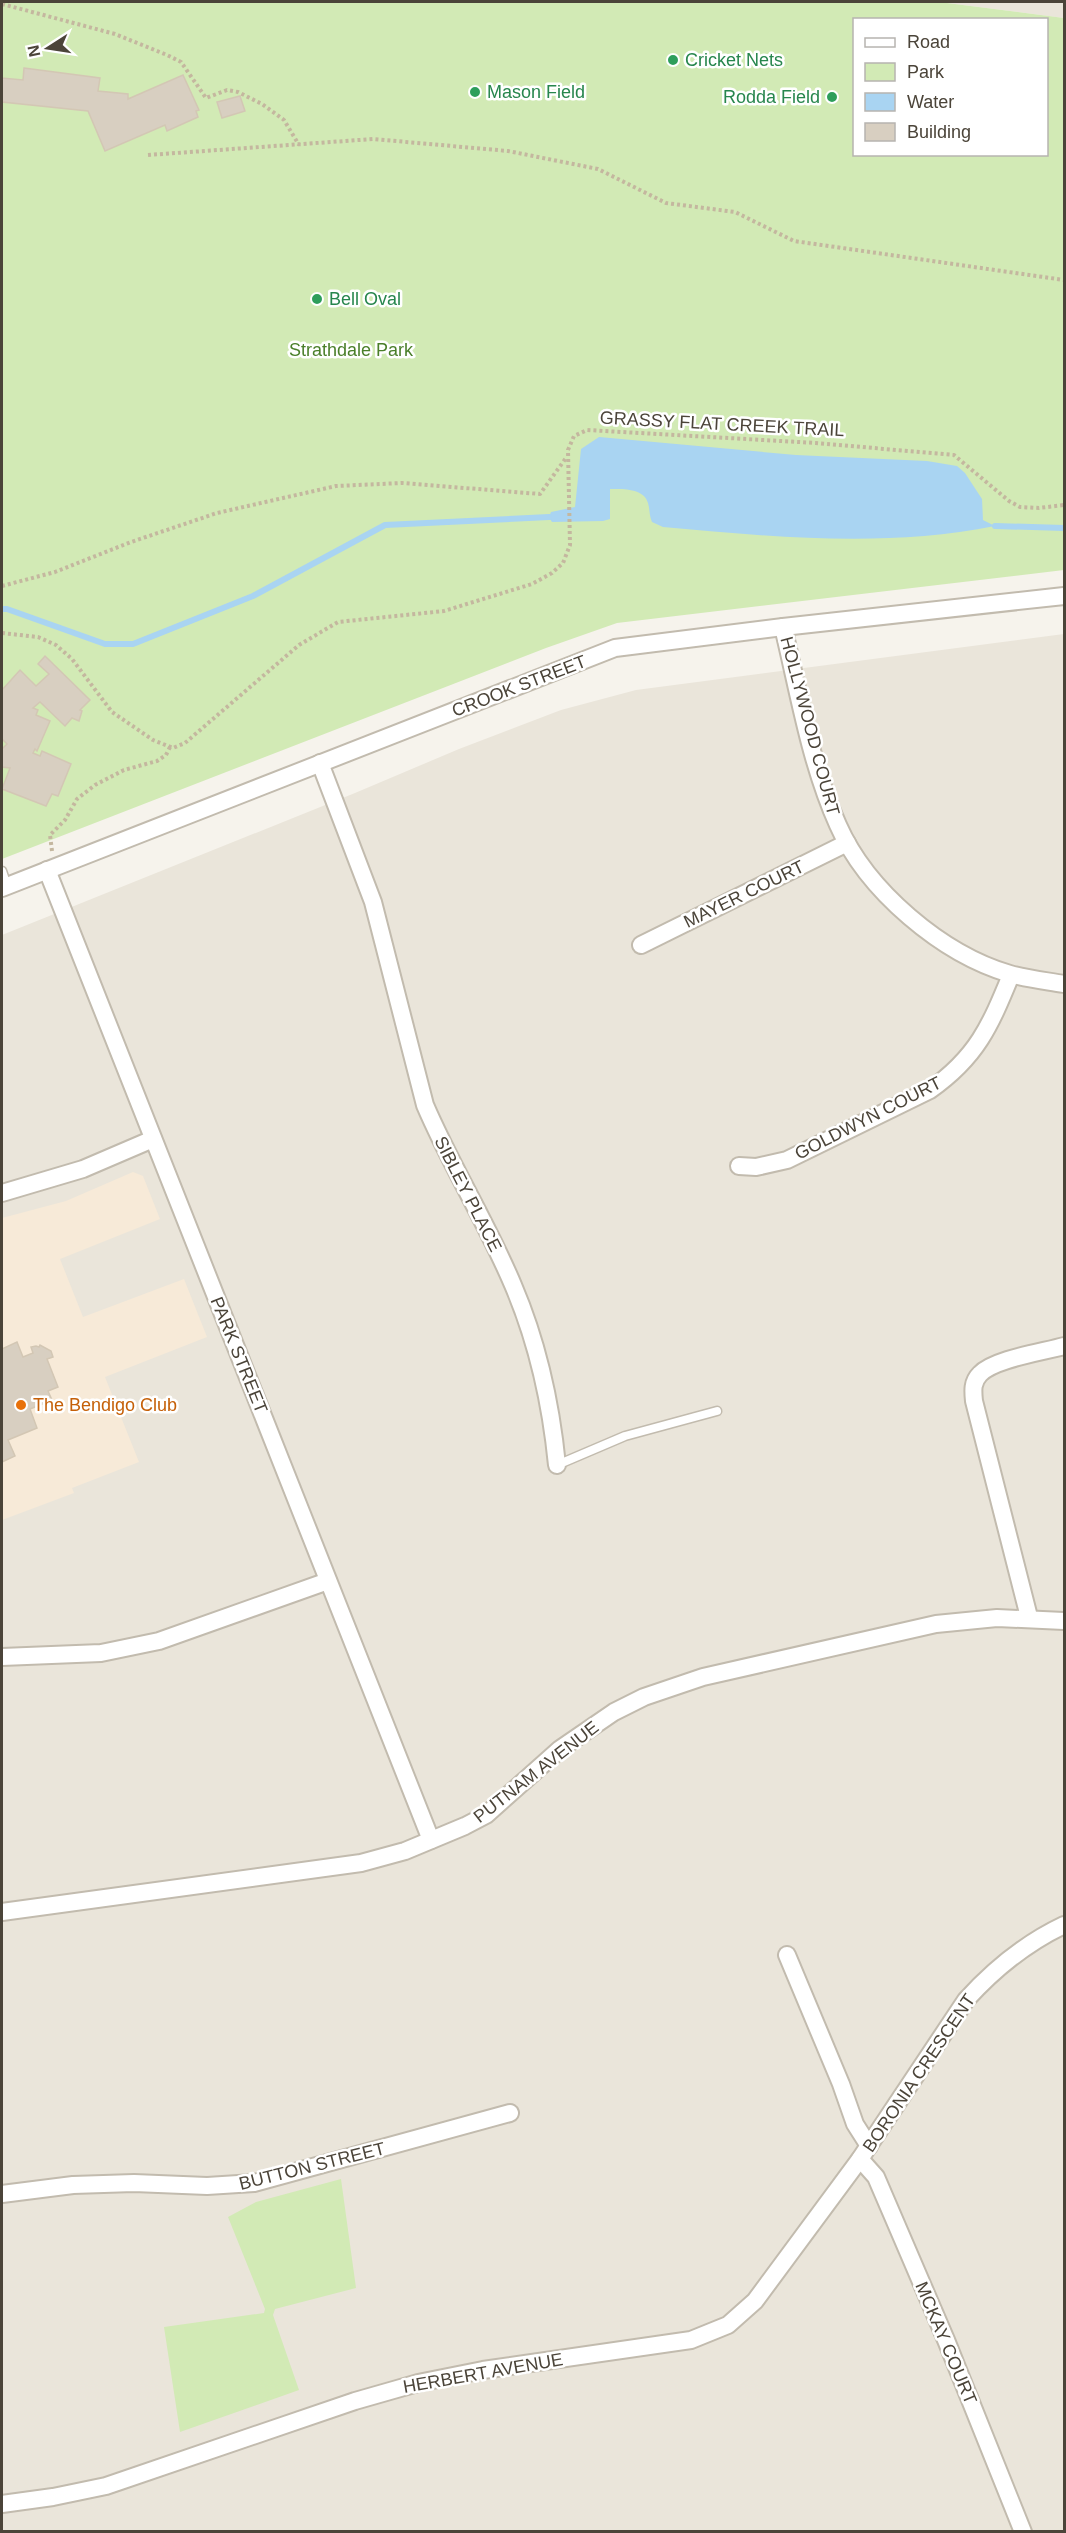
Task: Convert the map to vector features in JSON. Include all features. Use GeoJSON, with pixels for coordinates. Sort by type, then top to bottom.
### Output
{"type":"FeatureCollection","features":[{"type":"Feature","properties":{"kind":"street","name":"CROOK STREET"},"geometry":{"type":"LineString","coordinates":[[3,881],[52,868],[615,648],[1065,596]]}},
{"type":"Feature","properties":{"kind":"street","name":"HOLLYWOOD COURT"},"geometry":{"type":"LineString","coordinates":[[783,627],[832,812],[847,843],[864,868],[908,915],[959,951],[1011,975],[1065,984]]}},
{"type":"Feature","properties":{"kind":"street","name":"SIBLEY PLACE"},"geometry":{"type":"LineString","coordinates":[[320,763],[373,902],[425,1105],[501,1259],[523,1311],[535,1347],[557,1465]]}},
{"type":"Feature","properties":{"kind":"street","name":"MAYER COURT"},"geometry":{"type":"LineString","coordinates":[[641,945],[847,843]]}},
{"type":"Feature","properties":{"kind":"street","name":"PARK STREET"},"geometry":{"type":"LineString","coordinates":[[52,868],[153,1139],[431,1840]]}},
{"type":"Feature","properties":{"kind":"street","name":"GOLDWYN COURT"},"geometry":{"type":"LineString","coordinates":[[739,1166],[756,1167],[787,1160],[930,1090],[951,1075],[973,1053],[988,1029],[1011,975]]}},
{"type":"Feature","properties":{"kind":"street"},"geometry":{"type":"LineString","coordinates":[[2,1192],[83,1169],[153,1139]]}},
{"type":"Feature","properties":{"kind":"street"},"geometry":{"type":"LineString","coordinates":[[1029,1617],[974,1401],[973,1388],[978,1376],[991,1366],[1065,1346]]}},
{"type":"Feature","properties":{"kind":"street"},"geometry":{"type":"LineString","coordinates":[[2,1657],[101,1653],[159,1641],[328,1581]]}},
{"type":"Feature","properties":{"kind":"street","name":"PUTNAM AVENUE"},"geometry":{"type":"LineString","coordinates":[[2,1912],[361,1863],[388,1857],[486,1815],[560,1749],[586,1730],[644,1697],[674,1685],[918,1628],[966,1620],[1029,1617],[1065,1621]]}},
{"type":"Feature","properties":{"kind":"street","name":"BORONIA CRESCENT"},"geometry":{"type":"LineString","coordinates":[[865,2153],[966,2000],[985,1980],[1029,1943],[1065,1925]]}},
{"type":"Feature","properties":{"kind":"street","name":"MCKAY COURT"},"geometry":{"type":"LineString","coordinates":[[787,1955],[841,2084],[865,2153],[946,2340],[1023,2532]]}},
{"type":"Feature","properties":{"kind":"street","name":"BUTTON STREET"},"geometry":{"type":"LineString","coordinates":[[2,2194],[73,2185],[134,2182],[207,2186],[254,2183],[510,2113]]}},
{"type":"Feature","properties":{"kind":"street","name":"HERBERT AVENUE"},"geometry":{"type":"LineString","coordinates":[[2,2504],[54,2497],[106,2486],[355,2401],[418,2383],[483,2370],[680,2343],[716,2332],[739,2316],[754,2301],[865,2153]]}},
{"type":"Feature","properties":{"kind":"lane","name":"SIBLEY PLACE"},"geometry":{"type":"LineString","coordinates":[[557,1465],[625,1436],[717,1411]]}},
{"type":"Feature","properties":{"kind":"path"},"geometry":{"type":"LineString","coordinates":[[2,4],[115,34],[167,55],[181,62],[206,98],[227,90],[238,92],[262,104],[284,120],[299,145]]}},
{"type":"Feature","properties":{"kind":"path"},"geometry":{"type":"LineString","coordinates":[[147,155],[373,139],[508,151],[598,169],[666,203],[735,212],[794,242],[1065,280]]}},
{"type":"Feature","properties":{"kind":"path","name":"GRASSY FLAT CREEK TRAIL"},"geometry":{"type":"LineString","coordinates":[[2,586],[55,573],[131,542],[217,513],[326,488],[358,483],[402,483],[540,494],[567,458],[574,436],[587,430],[816,442],[954,455],[1009,501],[1020,507],[1039,508],[1065,505]]}},
{"type":"Feature","properties":{"kind":"path"},"geometry":{"type":"LineString","coordinates":[[2,633],[38,637],[56,645],[72,659],[112,712],[153,740],[170,747],[177,747],[185,743],[299,645],[338,622],[444,611],[542,579],[563,563],[570,545],[567,458]]}},
{"type":"Feature","properties":{"kind":"path"},"geometry":{"type":"LineString","coordinates":[[52,868],[49,838],[65,820],[77,799],[104,779],[123,770],[157,761],[166,755],[170,747]]}},
{"type":"Feature","properties":{"kind":"shaded area"},"geometry":{"type":"Polygon","coordinates":[[[939,2],[1064,2],[1064,18],[939,2]]]}},
{"type":"Feature","properties":{"kind":"shaded area"},"geometry":{"type":"Polygon","coordinates":[[[1064,634],[1064,2531],[2,2532],[2,935],[459,749],[561,710],[636,690],[1064,634]]]}},
{"type":"Feature","properties":{"kind":"shaded area"},"geometry":{"type":"Polygon","coordinates":[[[133,1172],[143,1176],[160,1219],[60,1259],[83,1317],[184,1279],[207,1337],[105,1377],[139,1462],[72,1488],[74,1493],[2,1520],[2,1218],[66,1201],[133,1172]]]}},
{"type":"Feature","properties":{"kind":"green space","name":"Strathdale Park"},"geometry":{"type":"Polygon","coordinates":[[[2,2],[939,2],[1064,18],[1064,570],[617,623],[546,648],[2,859],[2,2]]]}},
{"type":"Feature","properties":{"kind":"green space"},"geometry":{"type":"Polygon","coordinates":[[[341,2179],[356,2288],[275,2309],[273,2315],[299,2390],[180,2432],[164,2327],[264,2313],[265,2309],[228,2217],[256,2202],[341,2179]]]}},
{"type":"Feature","properties":{"kind":"water"},"geometry":{"type":"Polygon","coordinates":[[[599,437],[796,455],[927,461],[957,466],[965,473],[982,499],[983,520],[995,526],[954,533],[871,539],[788,537],[663,527],[652,522],[648,503],[642,494],[632,490],[615,489],[610,489],[610,519],[552,522],[549,517],[551,512],[575,507],[581,449],[599,437]]]}},
{"type":"Feature","properties":{"kind":"building"},"geometry":{"type":"Polygon","coordinates":[[[24,68],[100,78],[98,91],[128,94],[128,99],[183,75],[199,110],[196,111],[198,117],[167,131],[165,125],[105,151],[88,111],[2,102],[2,78],[23,80],[24,68]]]}},
{"type":"Feature","properties":{"kind":"building"},"geometry":{"type":"Polygon","coordinates":[[[240,96],[245,111],[222,118],[217,102],[240,96]]]}},
{"type":"Feature","properties":{"kind":"building"},"geometry":{"type":"Polygon","coordinates":[[[45,656],[90,700],[80,710],[82,711],[79,721],[72,718],[65,726],[40,702],[33,708],[38,710],[36,715],[50,721],[37,751],[35,749],[33,753],[40,756],[42,751],[71,764],[58,796],[52,794],[46,806],[2,789],[10,768],[2,767],[2,749],[7,744],[2,739],[2,690],[20,670],[36,686],[49,674],[38,664],[45,656]]]}},
{"type":"Feature","properties":{"kind":"building","name":"The Bendigo Club"},"geometry":{"type":"Polygon","coordinates":[[[17,1342],[23,1357],[33,1353],[31,1347],[40,1345],[51,1351],[53,1357],[47,1359],[58,1387],[48,1391],[52,1400],[30,1409],[37,1428],[8,1440],[15,1456],[2,1462],[2,1349],[17,1342]]]}},
{"type":"Feature","properties":{"kind":"waterway"},"geometry":{"type":"LineString","coordinates":[[2,609],[105,644],[133,644],[253,596],[385,525],[549,517]]}},
{"type":"Feature","properties":{"kind":"waterway"},"geometry":{"type":"LineString","coordinates":[[995,526],[1064,528]]}},
{"type":"Feature","properties":{"kind":"place","name":"Cricket Nets"},"geometry":{"type":"Point","coordinates":[673,60]}},
{"type":"Feature","properties":{"kind":"place","name":"Mason Field"},"geometry":{"type":"Point","coordinates":[475,92]}},
{"type":"Feature","properties":{"kind":"place","name":"Rodda Field"},"geometry":{"type":"Point","coordinates":[832,97]}},
{"type":"Feature","properties":{"kind":"place","name":"Bell Oval"},"geometry":{"type":"Point","coordinates":[317,299]}},
{"type":"Feature","properties":{"kind":"place","name":"The Bendigo Club"},"geometry":{"type":"Point","coordinates":[21,1405]}}]}
